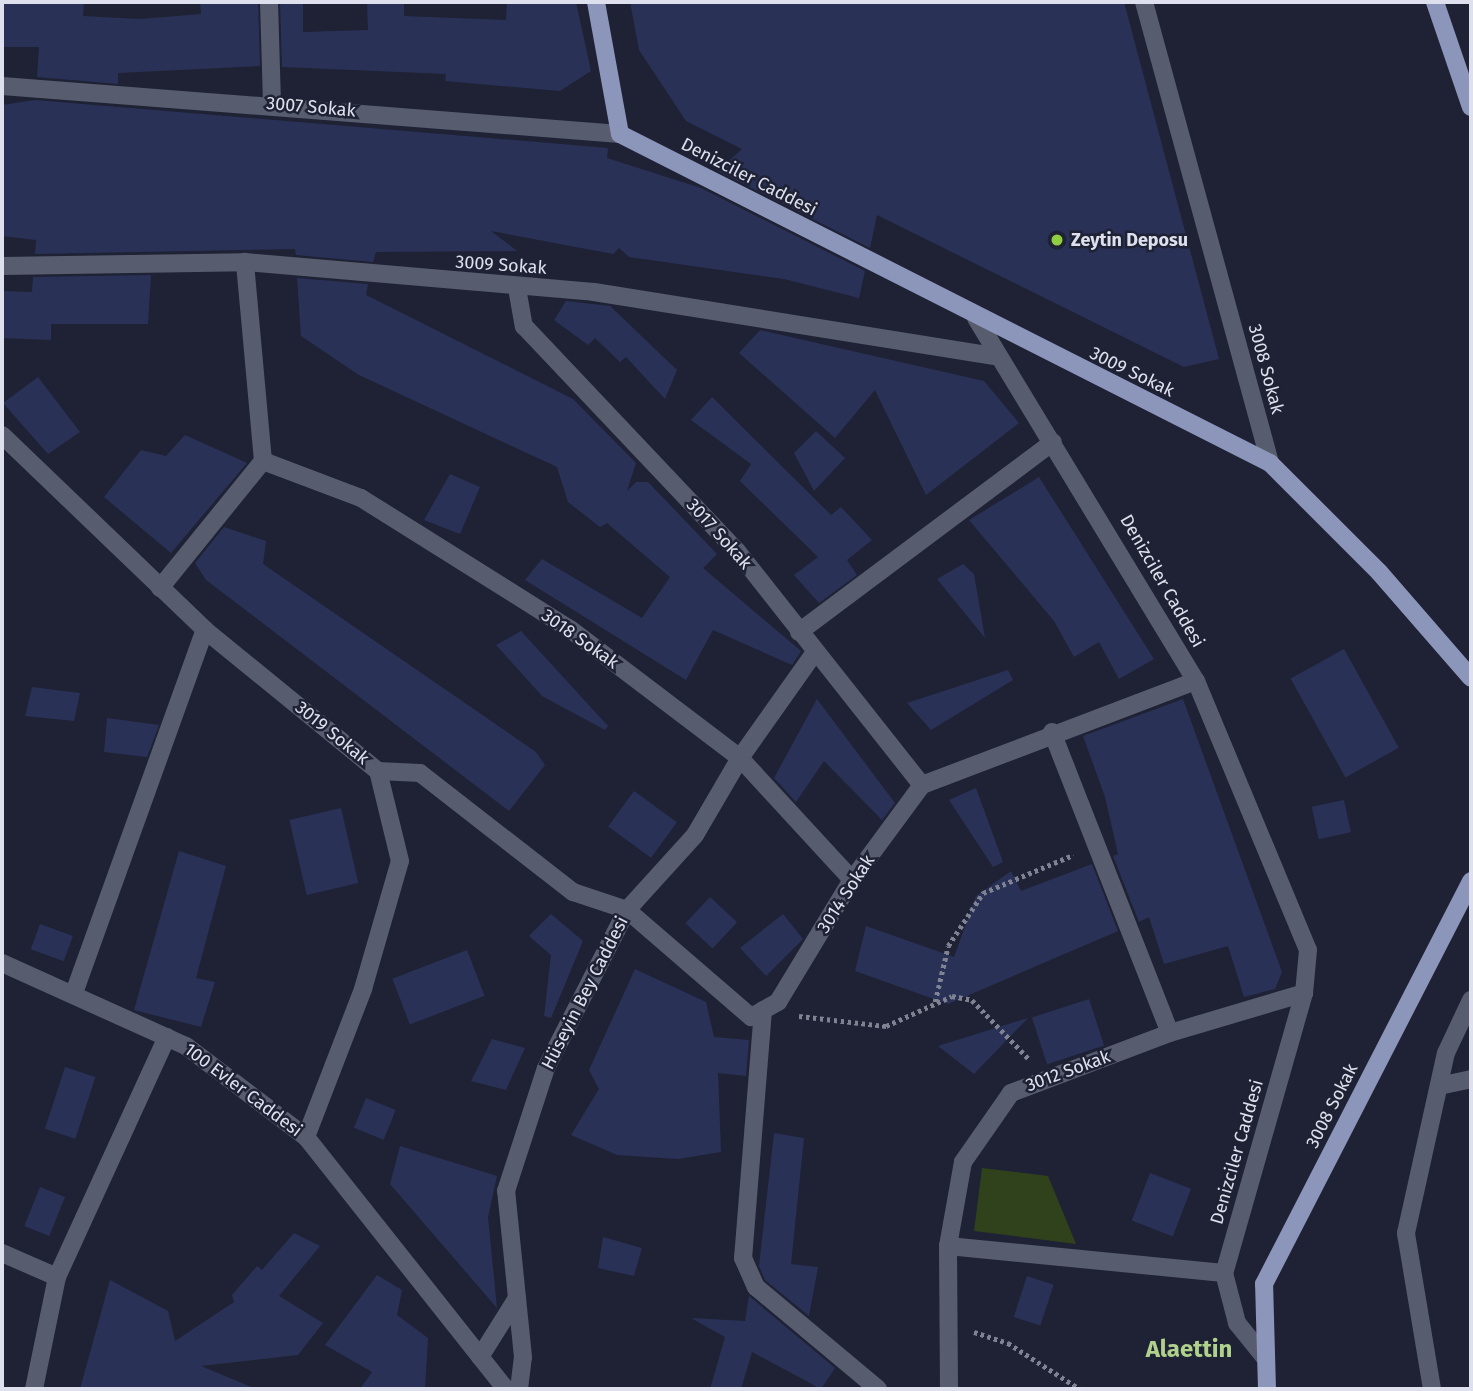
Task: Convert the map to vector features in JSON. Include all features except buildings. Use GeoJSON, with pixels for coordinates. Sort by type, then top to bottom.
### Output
{"type":"FeatureCollection","features":[{"type":"Feature","properties":{"kind":"main road"},"geometry":{"type":"LineString","coordinates":[[596,2],[620,134]]}},
{"type":"Feature","properties":{"kind":"main road"},"geometry":{"type":"LineString","coordinates":[[1435,2],[1471,107]]}},
{"type":"Feature","properties":{"kind":"main road","name":"Denizciler Caddesi"},"geometry":{"type":"LineString","coordinates":[[620,134],[976,318]]}},
{"type":"Feature","properties":{"kind":"main road","name":"3009 Sokak"},"geometry":{"type":"LineString","coordinates":[[976,318],[1270,463]]}},
{"type":"Feature","properties":{"kind":"main road","name":"3008 Sokak"},"geometry":{"type":"LineString","coordinates":[[1270,463],[1379,572],[1471,678]]}},
{"type":"Feature","properties":{"kind":"main road","name":"3008 Sokak"},"geometry":{"type":"LineString","coordinates":[[1266,1359],[1264,1284],[1471,881]]}},
{"type":"Feature","properties":{"kind":"main road"},"geometry":{"type":"LineString","coordinates":[[1266,1359],[1267,1389]]}},
{"type":"Feature","properties":{"kind":"street"},"geometry":{"type":"LineString","coordinates":[[269,2],[272,104]]}},
{"type":"Feature","properties":{"kind":"street","name":"3008 Sokak"},"geometry":{"type":"LineString","coordinates":[[1144,2],[1270,463]]}},
{"type":"Feature","properties":{"kind":"street","name":"3007 Sokak"},"geometry":{"type":"LineString","coordinates":[[2,86],[272,104],[620,134]]}},
{"type":"Feature","properties":{"kind":"street"},"geometry":{"type":"LineString","coordinates":[[159,588],[263,461],[245,262]]}},
{"type":"Feature","properties":{"kind":"street","name":"3009 Sokak"},"geometry":{"type":"LineString","coordinates":[[2,266],[245,262],[517,288],[594,292],[993,356]]}},
{"type":"Feature","properties":{"kind":"street","name":"3017 Sokak"},"geometry":{"type":"LineString","coordinates":[[517,288],[524,326],[737,551],[922,785]]}},
{"type":"Feature","properties":{"kind":"street","name":"Denizciler Caddesi"},"geometry":{"type":"LineString","coordinates":[[976,318],[993,356],[1053,442],[1196,681],[1295,909],[1308,950],[1304,993],[1224,1273]]}},
{"type":"Feature","properties":{"kind":"street","name":"3019 Sokak"},"geometry":{"type":"LineString","coordinates":[[2,435],[205,630],[378,771],[420,773],[573,892],[627,910],[751,1017],[763,1010]]}},
{"type":"Feature","properties":{"kind":"street"},"geometry":{"type":"LineString","coordinates":[[799,632],[1053,442]]}},
{"type":"Feature","properties":{"kind":"street","name":"3018 Sokak"},"geometry":{"type":"LineString","coordinates":[[263,461],[361,498],[570,629],[740,758],[852,880]]}},
{"type":"Feature","properties":{"kind":"street"},"geometry":{"type":"LineString","coordinates":[[74,993],[205,630]]}},
{"type":"Feature","properties":{"kind":"street","name":"Hüseyin Bey Caddesi"},"geometry":{"type":"LineString","coordinates":[[519,1389],[517,1298],[506,1191],[546,1068],[627,910],[695,835],[740,758],[815,652]]}},
{"type":"Feature","properties":{"kind":"street"},"geometry":{"type":"LineString","coordinates":[[922,785],[1052,732],[1196,681]]}},
{"type":"Feature","properties":{"kind":"street"},"geometry":{"type":"LineString","coordinates":[[1052,732],[1170,1032]]}},
{"type":"Feature","properties":{"kind":"street"},"geometry":{"type":"LineString","coordinates":[[306,1137],[363,989],[400,861],[378,771]]}},
{"type":"Feature","properties":{"kind":"street","name":"3014 Sokak"},"geometry":{"type":"LineString","coordinates":[[763,1010],[778,1002],[852,880],[922,785]]}},
{"type":"Feature","properties":{"kind":"street","name":"100 Evler Caddesi"},"geometry":{"type":"LineString","coordinates":[[2,963],[167,1037],[306,1137],[506,1389]]}},
{"type":"Feature","properties":{"kind":"street","name":"3012 Sokak"},"geometry":{"type":"LineString","coordinates":[[949,1389],[948,1245],[962,1162],[1011,1093],[1170,1032],[1304,993]]}},
{"type":"Feature","properties":{"kind":"street"},"geometry":{"type":"LineString","coordinates":[[1432,1389],[1406,1233],[1439,1086],[1471,1000]]}},
{"type":"Feature","properties":{"kind":"street"},"geometry":{"type":"LineString","coordinates":[[763,1010],[761,1095],[742,1211],[743,1258],[756,1287],[878,1389]]}},
{"type":"Feature","properties":{"kind":"street"},"geometry":{"type":"LineString","coordinates":[[34,1389],[57,1277],[167,1037]]}},
{"type":"Feature","properties":{"kind":"street"},"geometry":{"type":"LineString","coordinates":[[1439,1086],[1471,1079]]}},
{"type":"Feature","properties":{"kind":"street"},"geometry":{"type":"LineString","coordinates":[[948,1245],[1224,1273],[1237,1323],[1266,1359]]}},
{"type":"Feature","properties":{"kind":"street"},"geometry":{"type":"LineString","coordinates":[[2,1253],[57,1277]]}},
{"type":"Feature","properties":{"kind":"street"},"geometry":{"type":"LineString","coordinates":[[480,1357],[517,1298]]}},
{"type":"Feature","properties":{"kind":"path"},"geometry":{"type":"LineString","coordinates":[[935,1003],[948,946],[983,893],[1097,845]]}},
{"type":"Feature","properties":{"kind":"path"},"geometry":{"type":"LineString","coordinates":[[763,1010],[886,1026],[935,1003],[972,1000],[1029,1058],[1039,1082]]}},
{"type":"Feature","properties":{"kind":"path"},"geometry":{"type":"LineString","coordinates":[[950,1324],[1008,1343],[1080,1389]]}},
{"type":"Feature","properties":{"kind":"green space"},"geometry":{"type":"Polygon","coordinates":[[[982,1168],[1048,1176],[1076,1244],[974,1231],[982,1168]]]}},
{"type":"Feature","properties":{"kind":"place","name":"Zeytin Deposu"},"geometry":{"type":"Point","coordinates":[1057,240]}},
{"type":"Feature","properties":{"kind":"district","name":"Alaettin"},"geometry":{"type":"Point","coordinates":[1189,1350]}}]}
